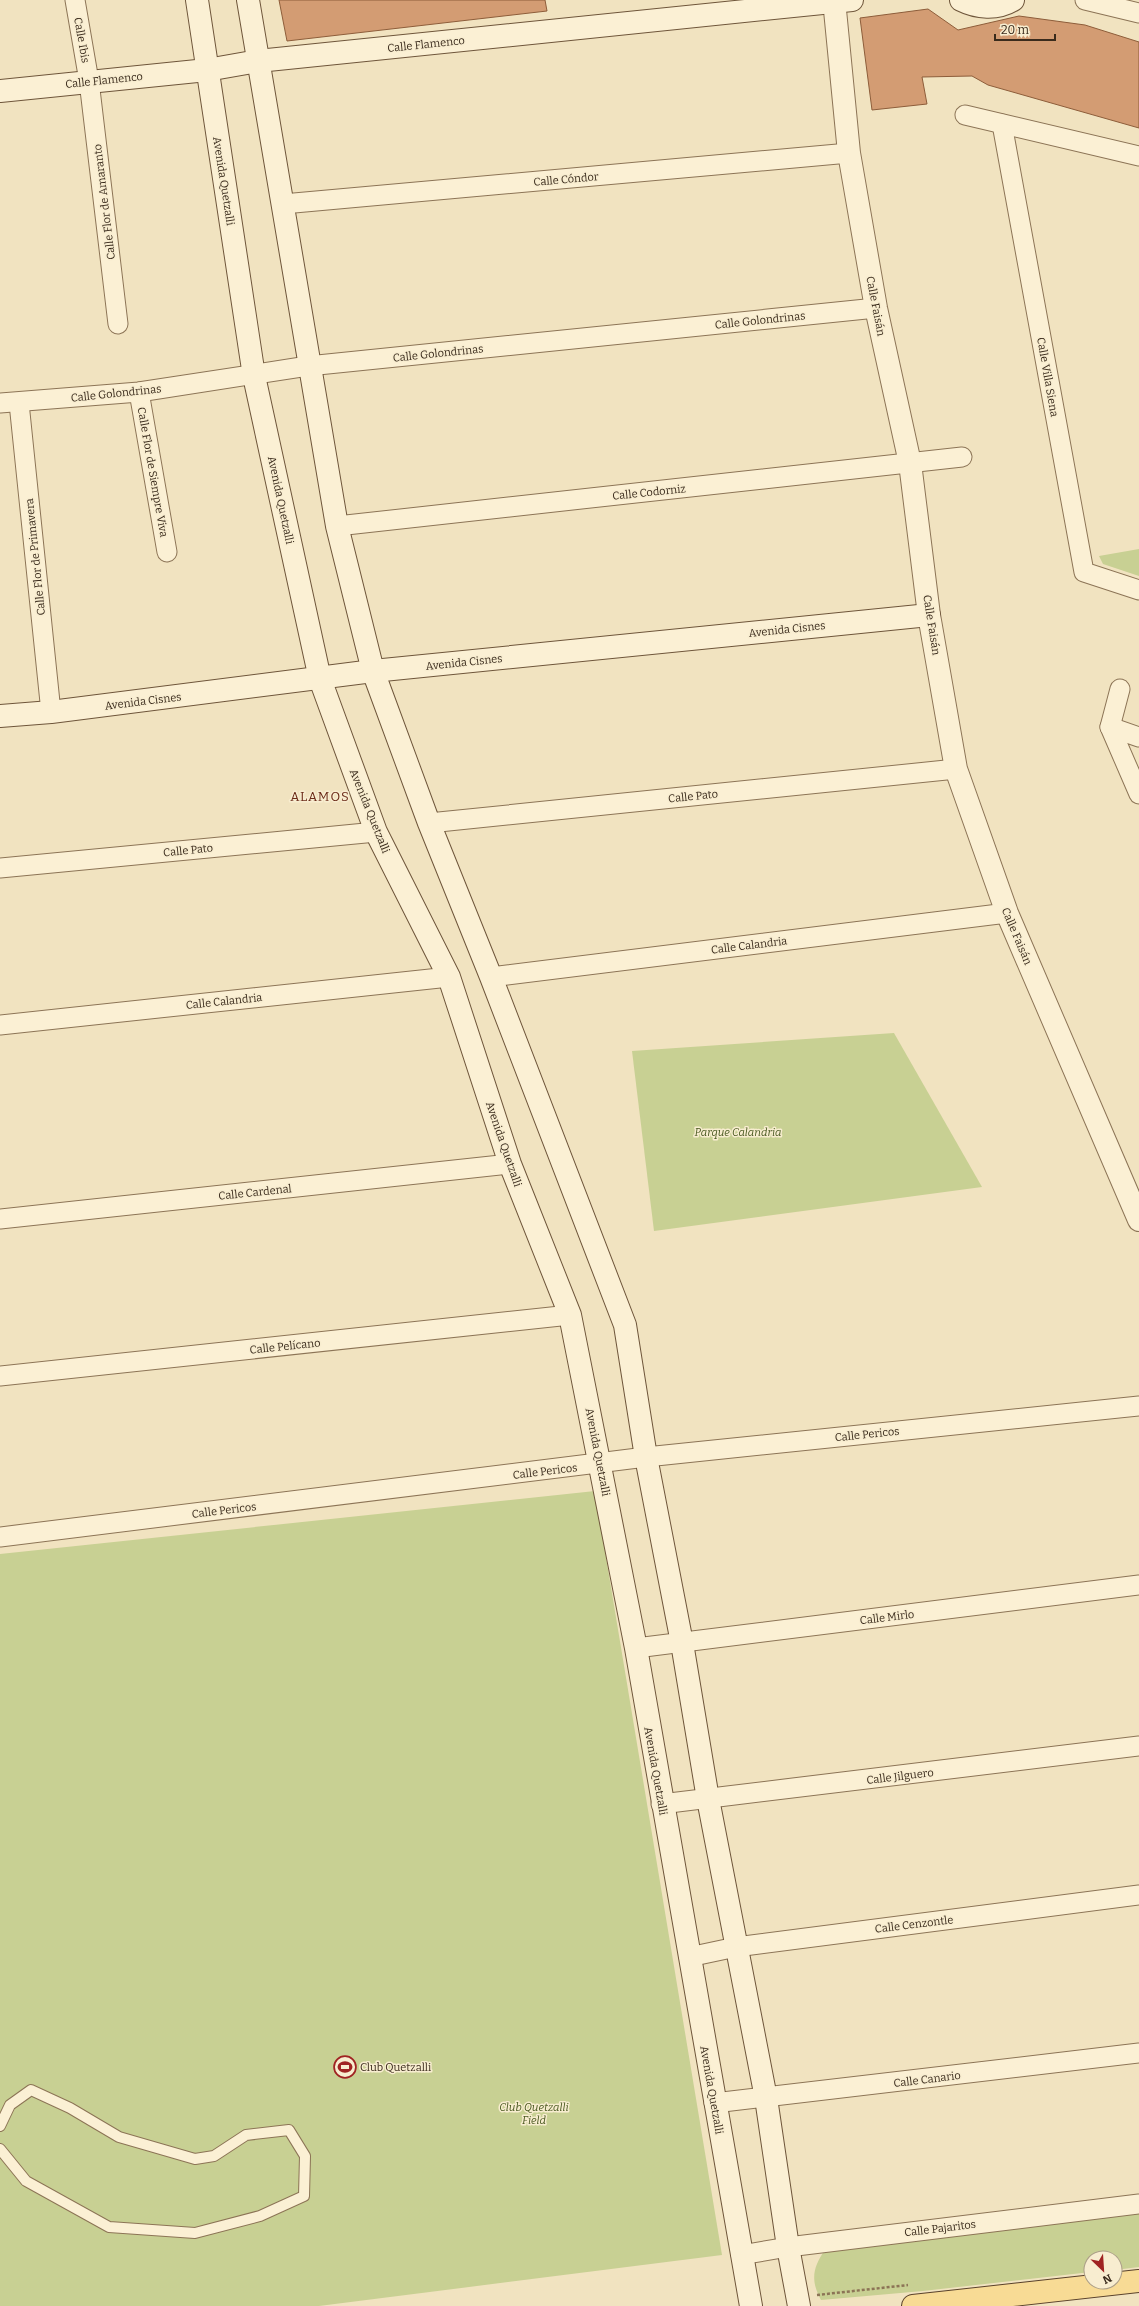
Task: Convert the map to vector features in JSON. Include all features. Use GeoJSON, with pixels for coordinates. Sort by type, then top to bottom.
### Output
{"type":"FeatureCollection","features":[{"type":"Feature","properties":{"kind":"main road","name":"Avenida Quetzalli"},"geometry":{"type":"LineString","coordinates":[[197,0],[254,376],[320,678],[376,832],[449,977],[510,1164],[570,1315],[601,1464],[636,1648],[661,1804],[751,2306]]}},
{"type":"Feature","properties":{"kind":"main road"},"geometry":{"type":"LineString","coordinates":[[248,0],[283,204],[308,366],[337,526],[373,671],[429,823],[491,977],[625,1325],[646,1457],[682,1643],[708,1799],[766,2098],[788,2247],[799,2306]]}},
{"type":"Feature","properties":{"kind":"main road"},"geometry":{"type":"LineString","coordinates":[[961,0],[971,5],[990,8],[1013,0]]}},
{"type":"Feature","properties":{"kind":"main road","name":"Calle Flamenco"},"geometry":{"type":"LineString","coordinates":[[0,91],[208,70],[258,61],[840,1]]}},
{"type":"Feature","properties":{"kind":"main road","name":"Calle Faisán"},"geometry":{"type":"LineString","coordinates":[[840,1],[849,153],[876,308],[910,463],[929,615],[956,768],[1007,913],[1139,1220]]}},
{"type":"Feature","properties":{"kind":"main road","name":"Avenida Cisnes"},"geometry":{"type":"LineString","coordinates":[[0,716],[51,712],[373,671],[929,615]]}},
{"type":"Feature","properties":{"kind":"main road"},"geometry":{"type":"LineString","coordinates":[[913,2306],[1139,2281]]}},
{"type":"Feature","properties":{"kind":"street","name":"Calle Ibis"},"geometry":{"type":"LineString","coordinates":[[75,0],[89,81]]}},
{"type":"Feature","properties":{"kind":"street"},"geometry":{"type":"LineString","coordinates":[[1085,0],[1139,13]]}},
{"type":"Feature","properties":{"kind":"street","name":"Calle Flor de Amaranto"},"geometry":{"type":"LineString","coordinates":[[89,81],[118,324]]}},
{"type":"Feature","properties":{"kind":"street"},"geometry":{"type":"LineString","coordinates":[[964,115],[1139,156]]}},
{"type":"Feature","properties":{"kind":"street","name":"Calle Villa Siena"},"geometry":{"type":"LineString","coordinates":[[1002,124],[1084,572],[1139,590]]}},
{"type":"Feature","properties":{"kind":"street","name":"Calle Cóndor"},"geometry":{"type":"LineString","coordinates":[[283,204],[849,153]]}},
{"type":"Feature","properties":{"kind":"street","name":"Calle Golondrinas"},"geometry":{"type":"LineString","coordinates":[[6,403],[139,392],[254,376],[308,366],[876,308]]}},
{"type":"Feature","properties":{"kind":"street","name":"Calle Flor de Siempre Viva"},"geometry":{"type":"LineString","coordinates":[[139,392],[167,552]]}},
{"type":"Feature","properties":{"kind":"street","name":"Calle Flor de Primavera"},"geometry":{"type":"LineString","coordinates":[[0,398],[6,403],[51,712]]}},
{"type":"Feature","properties":{"kind":"street","name":"Calle Codorniz"},"geometry":{"type":"LineString","coordinates":[[337,526],[962,457]]}},
{"type":"Feature","properties":{"kind":"street"},"geometry":{"type":"LineString","coordinates":[[1120,689],[1110,727],[1139,794]]}},
{"type":"Feature","properties":{"kind":"street"},"geometry":{"type":"LineString","coordinates":[[1110,727],[1139,737]]}},
{"type":"Feature","properties":{"kind":"street","name":"Calle Pato"},"geometry":{"type":"LineString","coordinates":[[429,823],[956,768]]}},
{"type":"Feature","properties":{"kind":"street","name":"Calle Pato"},"geometry":{"type":"LineString","coordinates":[[0,868],[376,832]]}},
{"type":"Feature","properties":{"kind":"street","name":"Calle Calandria"},"geometry":{"type":"LineString","coordinates":[[491,977],[1007,913]]}},
{"type":"Feature","properties":{"kind":"street","name":"Calle Calandria"},"geometry":{"type":"LineString","coordinates":[[0,1025],[449,977]]}},
{"type":"Feature","properties":{"kind":"street","name":"Calle Cardenal"},"geometry":{"type":"LineString","coordinates":[[0,1219],[510,1164]]}},
{"type":"Feature","properties":{"kind":"street","name":"Calle Pelícano"},"geometry":{"type":"LineString","coordinates":[[0,1376],[570,1315]]}},
{"type":"Feature","properties":{"kind":"street","name":"Calle Pericos"},"geometry":{"type":"LineString","coordinates":[[0,1537],[601,1464],[646,1457],[1139,1406]]}},
{"type":"Feature","properties":{"kind":"street","name":"Calle Mirlo"},"geometry":{"type":"LineString","coordinates":[[636,1648],[1139,1585]]}},
{"type":"Feature","properties":{"kind":"street","name":"Calle Jilguero"},"geometry":{"type":"LineString","coordinates":[[661,1804],[1139,1746]]}},
{"type":"Feature","properties":{"kind":"street","name":"Calle Cenzontle"},"geometry":{"type":"LineString","coordinates":[[689,1957],[736,1947],[1139,1895]]}},
{"type":"Feature","properties":{"kind":"street","name":"Calle Canario"},"geometry":{"type":"LineString","coordinates":[[714,2103],[1139,2053]]}},
{"type":"Feature","properties":{"kind":"street","name":"Calle Pajaritos"},"geometry":{"type":"LineString","coordinates":[[741,2255],[788,2247],[1139,2204]]}},
{"type":"Feature","properties":{"kind":"lane"},"geometry":{"type":"LineString","coordinates":[[0,2126],[10,2106],[31,2090],[70,2108],[119,2137],[195,2159],[214,2156],[246,2135],[289,2130],[305,2156],[304,2196],[260,2216],[195,2233],[109,2227],[26,2181],[0,2149]]}},
{"type":"Feature","properties":{"kind":"green space"},"geometry":{"type":"Polygon","coordinates":[[[1139,549],[1139,576],[1103,564],[1099,556],[1139,549]]]}},
{"type":"Feature","properties":{"kind":"green space","name":"Parque Calandria"},"geometry":{"type":"Polygon","coordinates":[[[894,1033],[982,1187],[654,1231],[632,1051],[894,1033]]]}},
{"type":"Feature","properties":{"kind":"green space","name":"Club Quetzalli"},"geometry":{"type":"Polygon","coordinates":[[[595,1491],[722,2255],[319,2306],[0,2306],[0,1554],[595,1491]]]}},
{"type":"Feature","properties":{"kind":"green space"},"geometry":{"type":"Polygon","coordinates":[[[1139,2210],[1139,2267],[1123,2269],[1123,2250],[1083,2250],[1083,2273],[923,2291],[821,2300],[815,2286],[814,2274],[818,2262],[825,2250],[1139,2210]]]}},
{"type":"Feature","properties":{"kind":"building"},"geometry":{"type":"Polygon","coordinates":[[[279,0],[545,0],[547,11],[287,41],[279,0]]]}},
{"type":"Feature","properties":{"kind":"building"},"geometry":{"type":"Polygon","coordinates":[[[928,9],[958,30],[1019,16],[1085,25],[1139,42],[1139,128],[988,85],[972,76],[922,77],[927,104],[872,110],[860,18],[928,9]]]}},
{"type":"Feature","properties":{"kind":"place","name":"Club Quetzalli"},"geometry":{"type":"Point","coordinates":[345,2067]}},
{"type":"Feature","properties":{"kind":"district","name":"ALAMOS"},"geometry":{"type":"Point","coordinates":[320,796]}},
{"type":"Feature","properties":{"kind":"park label","name":"Club Quetzalli Field"},"geometry":{"type":"Point","coordinates":[534,2113]}}]}
